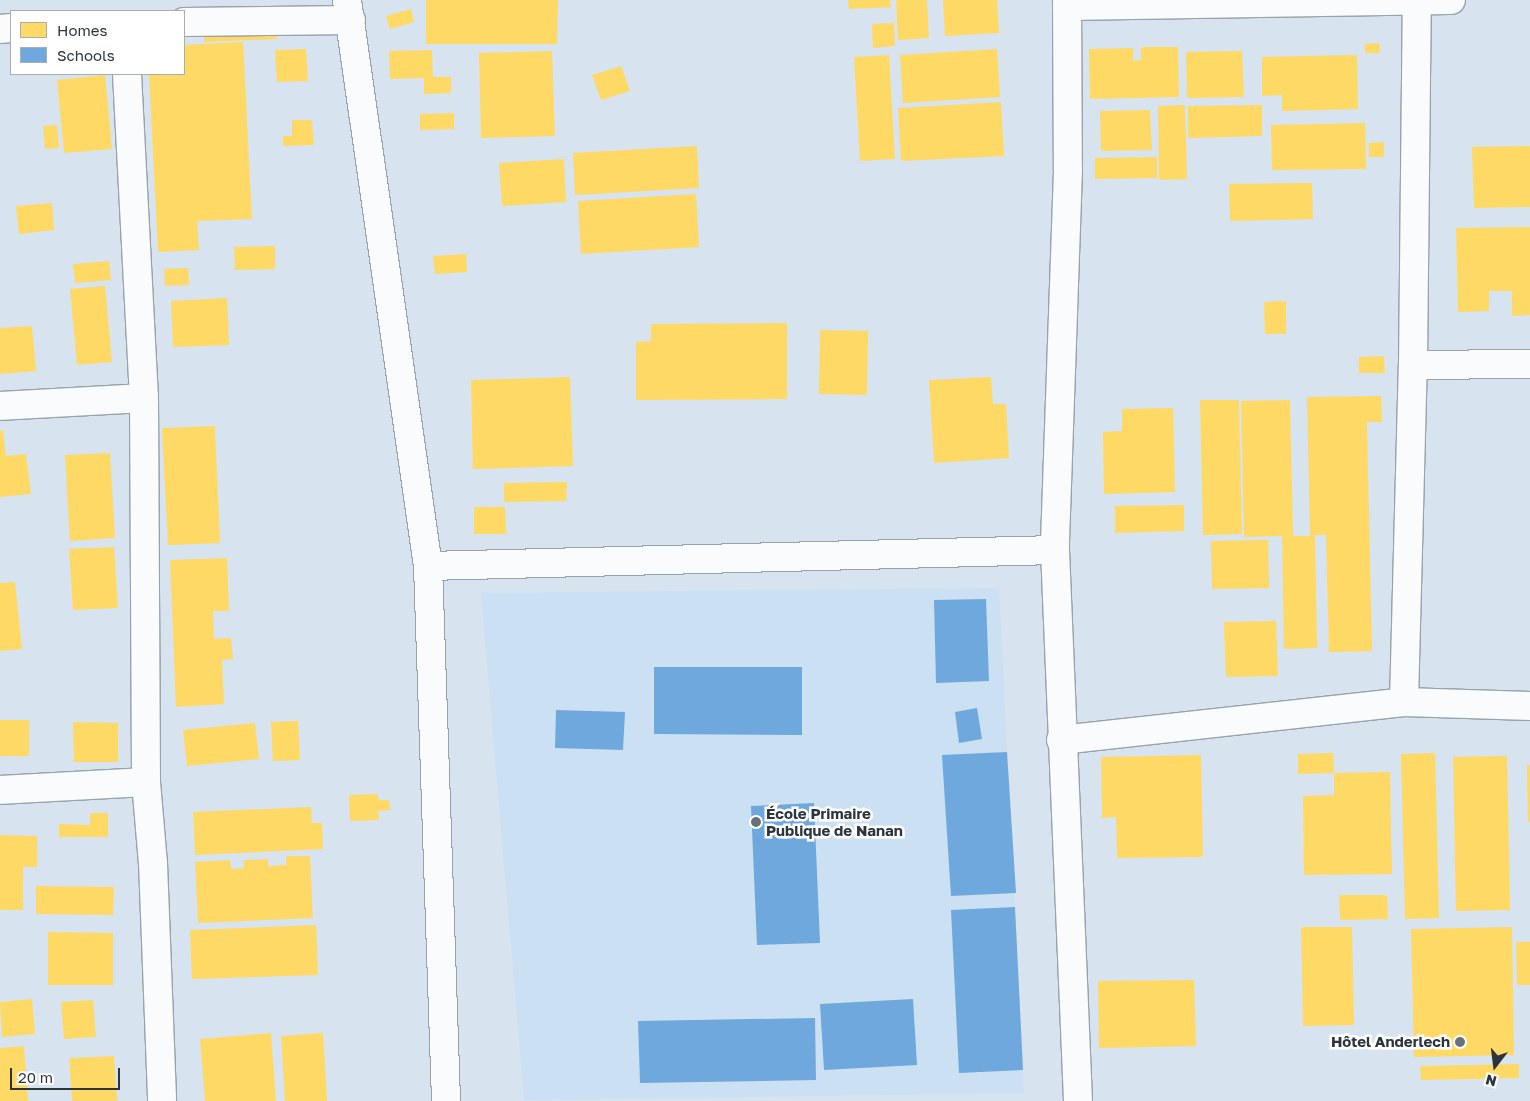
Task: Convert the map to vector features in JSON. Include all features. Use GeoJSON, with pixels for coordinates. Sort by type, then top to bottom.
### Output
{"type":"FeatureCollection","features":[{"type":"Feature","properties":{"kind":"street"},"geometry":{"type":"LineString","coordinates":[[1404,702],[1413,365],[1417,0]]}},
{"type":"Feature","properties":{"kind":"street"},"geometry":{"type":"LineString","coordinates":[[1078,1101],[1061,740],[1055,550],[1068,170],[1067,3],[1451,0]]}},
{"type":"Feature","properties":{"kind":"street"},"geometry":{"type":"LineString","coordinates":[[185,22],[349,10],[428,566],[446,1101]]}},
{"type":"Feature","properties":{"kind":"street"},"geometry":{"type":"LineString","coordinates":[[127,75],[144,398],[146,782],[153,863],[162,1101]]}},
{"type":"Feature","properties":{"kind":"street"},"geometry":{"type":"LineString","coordinates":[[1413,365],[1530,364]]}},
{"type":"Feature","properties":{"kind":"street"},"geometry":{"type":"LineString","coordinates":[[0,406],[144,398]]}},
{"type":"Feature","properties":{"kind":"street"},"geometry":{"type":"LineString","coordinates":[[428,566],[1055,550]]}},
{"type":"Feature","properties":{"kind":"street"},"geometry":{"type":"LineString","coordinates":[[1061,740],[1404,702],[1530,706]]}},
{"type":"Feature","properties":{"kind":"street"},"geometry":{"type":"LineString","coordinates":[[0,790],[146,782]]}},
{"type":"Feature","properties":{"kind":"shaded area","name":"École Primaire Publique de Nanan"},"geometry":{"type":"Polygon","coordinates":[[[999,588],[1024,1093],[524,1100],[481,593],[999,588]]]}},
{"type":"Feature","properties":{"kind":"building: Homes"},"geometry":{"type":"Polygon","coordinates":[[[426,0],[558,0],[557,44],[426,44],[426,0]]]}},
{"type":"Feature","properties":{"kind":"building: Homes"},"geometry":{"type":"Polygon","coordinates":[[[848,0],[890,0],[891,7],[849,9],[848,0]]]}},
{"type":"Feature","properties":{"kind":"building: Homes"},"geometry":{"type":"Polygon","coordinates":[[[896,0],[927,0],[929,38],[898,40],[896,0]]]}},
{"type":"Feature","properties":{"kind":"building: Homes"},"geometry":{"type":"Polygon","coordinates":[[[943,0],[997,0],[999,33],[945,36],[943,0]]]}},
{"type":"Feature","properties":{"kind":"building: Homes"},"geometry":{"type":"Polygon","coordinates":[[[411,9],[414,22],[390,29],[386,16],[411,9]]]}},
{"type":"Feature","properties":{"kind":"building: Homes"},"geometry":{"type":"Polygon","coordinates":[[[894,23],[895,46],[873,48],[872,24],[894,23]]]}},
{"type":"Feature","properties":{"kind":"building: Homes"},"geometry":{"type":"Polygon","coordinates":[[[276,32],[277,39],[204,42],[204,34],[276,32]]]}},
{"type":"Feature","properties":{"kind":"building: Homes"},"geometry":{"type":"Polygon","coordinates":[[[243,42],[252,219],[197,221],[199,250],[158,252],[149,75],[185,75],[185,45],[243,42]]]}},
{"type":"Feature","properties":{"kind":"building: Homes"},"geometry":{"type":"Polygon","coordinates":[[[1379,43],[1380,53],[1365,53],[1365,44],[1379,43]]]}},
{"type":"Feature","properties":{"kind":"building: Homes"},"geometry":{"type":"Polygon","coordinates":[[[1141,47],[1178,47],[1179,97],[1090,99],[1089,49],[1133,48],[1133,61],[1141,60],[1141,47]]]}},
{"type":"Feature","properties":{"kind":"building: Homes"},"geometry":{"type":"Polygon","coordinates":[[[306,49],[308,81],[277,82],[275,50],[306,49]]]}},
{"type":"Feature","properties":{"kind":"building: Homes"},"geometry":{"type":"Polygon","coordinates":[[[997,49],[1000,97],[903,103],[900,55],[997,49]]]}},
{"type":"Feature","properties":{"kind":"building: Homes"},"geometry":{"type":"Polygon","coordinates":[[[432,50],[433,77],[451,77],[451,93],[424,94],[424,78],[390,79],[389,51],[432,50]]]}},
{"type":"Feature","properties":{"kind":"building: Homes"},"geometry":{"type":"Polygon","coordinates":[[[552,51],[555,136],[481,138],[479,53],[552,51]]]}},
{"type":"Feature","properties":{"kind":"building: Homes"},"geometry":{"type":"Polygon","coordinates":[[[1242,51],[1244,97],[1187,98],[1186,52],[1242,51]]]}},
{"type":"Feature","properties":{"kind":"building: Homes"},"geometry":{"type":"Polygon","coordinates":[[[889,55],[895,159],[860,161],[854,57],[889,55]]]}},
{"type":"Feature","properties":{"kind":"building: Homes"},"geometry":{"type":"Polygon","coordinates":[[[1357,55],[1358,109],[1282,111],[1282,95],[1262,96],[1262,57],[1357,55]]]}},
{"type":"Feature","properties":{"kind":"building: Homes"},"geometry":{"type":"Polygon","coordinates":[[[621,66],[630,91],[601,100],[592,75],[621,66]]]}},
{"type":"Feature","properties":{"kind":"building: Homes"},"geometry":{"type":"Polygon","coordinates":[[[105,75],[112,149],[64,153],[57,80],[105,75]]]}},
{"type":"Feature","properties":{"kind":"building: Homes"},"geometry":{"type":"Polygon","coordinates":[[[1001,102],[1004,156],[901,161],[898,108],[1001,102]]]}},
{"type":"Feature","properties":{"kind":"building: Homes"},"geometry":{"type":"Polygon","coordinates":[[[1185,105],[1187,179],[1159,180],[1158,106],[1185,105]]]}},
{"type":"Feature","properties":{"kind":"building: Homes"},"geometry":{"type":"Polygon","coordinates":[[[1262,105],[1262,136],[1188,138],[1188,106],[1262,105]]]}},
{"type":"Feature","properties":{"kind":"building: Homes"},"geometry":{"type":"Polygon","coordinates":[[[1150,110],[1152,150],[1101,151],[1100,111],[1150,110]]]}},
{"type":"Feature","properties":{"kind":"building: Homes"},"geometry":{"type":"Polygon","coordinates":[[[454,113],[454,129],[420,130],[420,114],[454,113]]]}},
{"type":"Feature","properties":{"kind":"building: Homes"},"geometry":{"type":"Polygon","coordinates":[[[292,120],[312,120],[314,145],[283,146],[283,136],[292,136],[292,120]]]}},
{"type":"Feature","properties":{"kind":"building: Homes"},"geometry":{"type":"Polygon","coordinates":[[[1365,123],[1366,169],[1272,170],[1271,125],[1365,123]]]}},
{"type":"Feature","properties":{"kind":"building: Homes"},"geometry":{"type":"Polygon","coordinates":[[[57,125],[59,148],[45,149],[43,126],[57,125]]]}},
{"type":"Feature","properties":{"kind":"building: Homes"},"geometry":{"type":"Polygon","coordinates":[[[1384,142],[1384,157],[1369,157],[1369,143],[1384,142]]]}},
{"type":"Feature","properties":{"kind":"building: Homes"},"geometry":{"type":"Polygon","coordinates":[[[697,146],[699,188],[575,195],[573,153],[697,146]]]}},
{"type":"Feature","properties":{"kind":"building: Homes"},"geometry":{"type":"Polygon","coordinates":[[[1530,146],[1530,207],[1474,208],[1472,147],[1530,146]]]}},
{"type":"Feature","properties":{"kind":"building: Homes"},"geometry":{"type":"Polygon","coordinates":[[[1157,157],[1157,178],[1095,179],[1095,158],[1157,157]]]}},
{"type":"Feature","properties":{"kind":"building: Homes"},"geometry":{"type":"Polygon","coordinates":[[[564,159],[566,202],[502,206],[499,163],[564,159]]]}},
{"type":"Feature","properties":{"kind":"building: Homes"},"geometry":{"type":"Polygon","coordinates":[[[1312,183],[1313,219],[1230,221],[1229,184],[1312,183]]]}},
{"type":"Feature","properties":{"kind":"building: Homes"},"geometry":{"type":"Polygon","coordinates":[[[696,194],[699,247],[581,254],[578,201],[696,194]]]}},
{"type":"Feature","properties":{"kind":"building: Homes"},"geometry":{"type":"Polygon","coordinates":[[[52,203],[54,230],[19,234],[16,206],[52,203]]]}},
{"type":"Feature","properties":{"kind":"building: Homes"},"geometry":{"type":"Polygon","coordinates":[[[1530,227],[1530,315],[1512,316],[1512,291],[1489,291],[1489,311],[1458,312],[1456,228],[1530,227]]]}},
{"type":"Feature","properties":{"kind":"building: Homes"},"geometry":{"type":"Polygon","coordinates":[[[275,246],[275,269],[235,270],[234,247],[275,246]]]}},
{"type":"Feature","properties":{"kind":"building: Homes"},"geometry":{"type":"Polygon","coordinates":[[[466,254],[467,272],[435,274],[433,256],[466,254]]]}},
{"type":"Feature","properties":{"kind":"building: Homes"},"geometry":{"type":"Polygon","coordinates":[[[109,261],[111,280],[75,283],[73,264],[109,261]]]}},
{"type":"Feature","properties":{"kind":"building: Homes"},"geometry":{"type":"Polygon","coordinates":[[[188,268],[189,285],[165,286],[164,269],[188,268]]]}},
{"type":"Feature","properties":{"kind":"building: Homes"},"geometry":{"type":"Polygon","coordinates":[[[105,286],[112,362],[77,365],[70,289],[105,286]]]}},
{"type":"Feature","properties":{"kind":"building: Homes"},"geometry":{"type":"Polygon","coordinates":[[[227,298],[229,345],[173,347],[171,301],[227,298]]]}},
{"type":"Feature","properties":{"kind":"building: Homes"},"geometry":{"type":"Polygon","coordinates":[[[1286,301],[1286,334],[1265,334],[1264,302],[1286,301]]]}},
{"type":"Feature","properties":{"kind":"building: Homes"},"geometry":{"type":"Polygon","coordinates":[[[787,323],[787,399],[636,400],[636,342],[651,341],[651,324],[787,323]]]}},
{"type":"Feature","properties":{"kind":"building: Homes"},"geometry":{"type":"Polygon","coordinates":[[[32,326],[36,371],[0,374],[0,328],[32,326]]]}},
{"type":"Feature","properties":{"kind":"building: Homes"},"geometry":{"type":"Polygon","coordinates":[[[820,330],[868,331],[867,395],[819,394],[820,330]]]}},
{"type":"Feature","properties":{"kind":"building: Homes"},"geometry":{"type":"Polygon","coordinates":[[[1384,356],[1385,373],[1359,373],[1359,357],[1384,356]]]}},
{"type":"Feature","properties":{"kind":"building: Homes"},"geometry":{"type":"Polygon","coordinates":[[[570,377],[573,466],[473,469],[471,380],[570,377]]]}},
{"type":"Feature","properties":{"kind":"building: Homes"},"geometry":{"type":"Polygon","coordinates":[[[991,377],[993,404],[1006,404],[1009,458],[934,463],[929,380],[991,377]]]}},
{"type":"Feature","properties":{"kind":"building: Homes"},"geometry":{"type":"Polygon","coordinates":[[[1381,396],[1382,422],[1367,422],[1372,651],[1329,652],[1326,535],[1315,535],[1317,648],[1284,649],[1282,536],[1244,537],[1241,401],[1290,400],[1293,536],[1310,536],[1307,397],[1381,396]]]}},
{"type":"Feature","properties":{"kind":"building: Homes"},"geometry":{"type":"Polygon","coordinates":[[[1200,400],[1239,400],[1242,534],[1203,535],[1200,400]]]}},
{"type":"Feature","properties":{"kind":"building: Homes"},"geometry":{"type":"Polygon","coordinates":[[[1173,408],[1175,492],[1104,494],[1103,432],[1122,431],[1122,409],[1173,408]]]}},
{"type":"Feature","properties":{"kind":"building: Homes"},"geometry":{"type":"Polygon","coordinates":[[[215,426],[220,543],[168,545],[162,428],[215,426]]]}},
{"type":"Feature","properties":{"kind":"building: Homes"},"geometry":{"type":"Polygon","coordinates":[[[3,430],[6,456],[26,454],[31,494],[0,497],[0,431],[3,430]]]}},
{"type":"Feature","properties":{"kind":"building: Homes"},"geometry":{"type":"Polygon","coordinates":[[[110,453],[115,538],[70,541],[65,455],[110,453]]]}},
{"type":"Feature","properties":{"kind":"building: Homes"},"geometry":{"type":"Polygon","coordinates":[[[567,482],[566,501],[504,502],[504,483],[567,482]]]}},
{"type":"Feature","properties":{"kind":"building: Homes"},"geometry":{"type":"Polygon","coordinates":[[[1184,505],[1184,531],[1115,533],[1115,506],[1184,505]]]}},
{"type":"Feature","properties":{"kind":"building: Homes"},"geometry":{"type":"Polygon","coordinates":[[[474,507],[505,507],[506,534],[474,534],[474,507]]]}},
{"type":"Feature","properties":{"kind":"building: Homes"},"geometry":{"type":"Polygon","coordinates":[[[1268,540],[1269,588],[1212,589],[1211,541],[1268,540]]]}},
{"type":"Feature","properties":{"kind":"building: Homes"},"geometry":{"type":"Polygon","coordinates":[[[114,547],[118,608],[73,610],[69,549],[114,547]]]}},
{"type":"Feature","properties":{"kind":"building: Homes"},"geometry":{"type":"Polygon","coordinates":[[[227,558],[229,611],[213,611],[214,639],[231,638],[233,659],[222,660],[224,704],[176,707],[170,560],[227,558]]]}},
{"type":"Feature","properties":{"kind":"building: Homes"},"geometry":{"type":"Polygon","coordinates":[[[15,582],[22,649],[0,651],[0,583],[15,582]]]}},
{"type":"Feature","properties":{"kind":"building: Homes"},"geometry":{"type":"Polygon","coordinates":[[[1276,621],[1278,676],[1226,677],[1224,622],[1276,621]]]}},
{"type":"Feature","properties":{"kind":"building: Homes"},"geometry":{"type":"Polygon","coordinates":[[[0,720],[29,720],[29,756],[0,756],[0,720]]]}},
{"type":"Feature","properties":{"kind":"building: Homes"},"geometry":{"type":"Polygon","coordinates":[[[298,721],[300,760],[273,761],[271,722],[298,721]]]}},
{"type":"Feature","properties":{"kind":"building: Homes"},"geometry":{"type":"Polygon","coordinates":[[[73,722],[118,723],[118,762],[74,762],[73,722]]]}},
{"type":"Feature","properties":{"kind":"building: Homes"},"geometry":{"type":"Polygon","coordinates":[[[255,723],[259,759],[187,766],[183,730],[255,723]]]}},
{"type":"Feature","properties":{"kind":"building: Homes"},"geometry":{"type":"Polygon","coordinates":[[[1333,753],[1334,773],[1298,774],[1298,754],[1333,753]]]}},
{"type":"Feature","properties":{"kind":"building: Homes"},"geometry":{"type":"Polygon","coordinates":[[[1435,753],[1439,918],[1405,919],[1401,754],[1435,753]]]}},
{"type":"Feature","properties":{"kind":"building: Homes"},"geometry":{"type":"Polygon","coordinates":[[[1201,755],[1203,857],[1117,858],[1116,817],[1102,818],[1101,757],[1201,755]]]}},
{"type":"Feature","properties":{"kind":"building: Homes"},"geometry":{"type":"Polygon","coordinates":[[[1507,756],[1510,910],[1456,911],[1453,757],[1507,756]]]}},
{"type":"Feature","properties":{"kind":"building: Homes"},"geometry":{"type":"Polygon","coordinates":[[[1527,765],[1530,765],[1530,822],[1528,822],[1527,765]]]}},
{"type":"Feature","properties":{"kind":"building: Homes"},"geometry":{"type":"Polygon","coordinates":[[[1390,772],[1392,874],[1304,875],[1303,796],[1334,795],[1334,773],[1390,772]]]}},
{"type":"Feature","properties":{"kind":"building: Homes"},"geometry":{"type":"Polygon","coordinates":[[[378,794],[378,800],[389,800],[390,810],[378,811],[379,820],[350,821],[349,795],[378,794]]]}},
{"type":"Feature","properties":{"kind":"building: Homes"},"geometry":{"type":"Polygon","coordinates":[[[311,807],[312,823],[322,823],[323,849],[195,855],[193,812],[311,807]]]}},
{"type":"Feature","properties":{"kind":"building: Homes"},"geometry":{"type":"Polygon","coordinates":[[[90,813],[108,813],[108,837],[59,837],[59,824],[90,825],[90,813]]]}},
{"type":"Feature","properties":{"kind":"building: Homes"},"geometry":{"type":"Polygon","coordinates":[[[0,835],[37,836],[37,867],[23,867],[23,910],[0,910],[0,835]]]}},
{"type":"Feature","properties":{"kind":"building: Homes"},"geometry":{"type":"Polygon","coordinates":[[[286,856],[310,856],[313,918],[198,923],[195,862],[230,860],[231,869],[244,868],[244,860],[268,859],[268,866],[286,865],[286,856]]]}},
{"type":"Feature","properties":{"kind":"building: Homes"},"geometry":{"type":"Polygon","coordinates":[[[36,886],[114,887],[113,915],[36,914],[36,886]]]}},
{"type":"Feature","properties":{"kind":"building: Homes"},"geometry":{"type":"Polygon","coordinates":[[[1339,895],[1387,895],[1388,919],[1340,920],[1339,895]]]}},
{"type":"Feature","properties":{"kind":"building: Homes"},"geometry":{"type":"Polygon","coordinates":[[[316,925],[318,975],[192,979],[190,930],[316,925]]]}},
{"type":"Feature","properties":{"kind":"building: Homes"},"geometry":{"type":"Polygon","coordinates":[[[1301,927],[1352,927],[1354,1025],[1303,1026],[1301,927]]]}},
{"type":"Feature","properties":{"kind":"building: Homes"},"geometry":{"type":"Polygon","coordinates":[[[1512,927],[1514,1055],[1414,1057],[1411,929],[1512,927]]]}},
{"type":"Feature","properties":{"kind":"building: Homes"},"geometry":{"type":"Polygon","coordinates":[[[48,932],[113,933],[113,985],[48,985],[48,932]]]}},
{"type":"Feature","properties":{"kind":"building: Homes"},"geometry":{"type":"Polygon","coordinates":[[[1516,942],[1530,942],[1530,985],[1517,985],[1516,942]]]}},
{"type":"Feature","properties":{"kind":"building: Homes"},"geometry":{"type":"Polygon","coordinates":[[[1194,980],[1196,1046],[1099,1048],[1098,981],[1194,980]]]}},
{"type":"Feature","properties":{"kind":"building: Homes"},"geometry":{"type":"Polygon","coordinates":[[[32,999],[35,1034],[2,1037],[0,1002],[32,999]]]}},
{"type":"Feature","properties":{"kind":"building: Homes"},"geometry":{"type":"Polygon","coordinates":[[[93,1000],[96,1037],[64,1039],[61,1002],[93,1000]]]}},
{"type":"Feature","properties":{"kind":"building: Homes"},"geometry":{"type":"Polygon","coordinates":[[[271,1033],[276,1101],[205,1101],[200,1039],[271,1033]]]}},
{"type":"Feature","properties":{"kind":"building: Homes"},"geometry":{"type":"Polygon","coordinates":[[[323,1033],[327,1101],[285,1101],[281,1036],[323,1033]]]}},
{"type":"Feature","properties":{"kind":"building: Homes"},"geometry":{"type":"Polygon","coordinates":[[[24,1046],[28,1101],[0,1101],[0,1048],[24,1046]]]}},
{"type":"Feature","properties":{"kind":"building: Homes"},"geometry":{"type":"Polygon","coordinates":[[[114,1056],[117,1101],[72,1101],[69,1058],[114,1056]]]}},
{"type":"Feature","properties":{"kind":"building: Homes"},"geometry":{"type":"Polygon","coordinates":[[[1519,1064],[1519,1078],[1421,1080],[1420,1066],[1519,1064]]]}},
{"type":"Feature","properties":{"kind":"building: Schools"},"geometry":{"type":"Polygon","coordinates":[[[986,599],[989,681],[936,683],[934,600],[986,599]]]}},
{"type":"Feature","properties":{"kind":"building: Schools"},"geometry":{"type":"Polygon","coordinates":[[[654,667],[802,667],[802,735],[654,734],[654,667]]]}},
{"type":"Feature","properties":{"kind":"building: Schools"},"geometry":{"type":"Polygon","coordinates":[[[977,708],[982,739],[959,743],[955,712],[977,708]]]}},
{"type":"Feature","properties":{"kind":"building: Schools"},"geometry":{"type":"Polygon","coordinates":[[[556,710],[625,712],[623,750],[555,748],[556,710]]]}},
{"type":"Feature","properties":{"kind":"building: Schools"},"geometry":{"type":"Polygon","coordinates":[[[1007,752],[1016,893],[951,896],[942,755],[1007,752]]]}},
{"type":"Feature","properties":{"kind":"building: Schools"},"geometry":{"type":"Polygon","coordinates":[[[814,803],[820,943],[757,945],[751,806],[814,803]]]}},
{"type":"Feature","properties":{"kind":"building: Schools"},"geometry":{"type":"Polygon","coordinates":[[[1015,907],[1023,1070],[959,1073],[951,910],[1015,907]]]}},
{"type":"Feature","properties":{"kind":"building: Schools"},"geometry":{"type":"Polygon","coordinates":[[[913,999],[917,1065],[824,1070],[820,1004],[913,999]]]}},
{"type":"Feature","properties":{"kind":"building: Schools"},"geometry":{"type":"Polygon","coordinates":[[[815,1018],[816,1080],[640,1083],[638,1021],[815,1018]]]}},
{"type":"Feature","properties":{"kind":"place","name":"École Primaire Publique de Nanan"},"geometry":{"type":"Point","coordinates":[756,822]}},
{"type":"Feature","properties":{"kind":"place","name":"Hôtel Anderlech"},"geometry":{"type":"Point","coordinates":[1460,1042]}}]}
